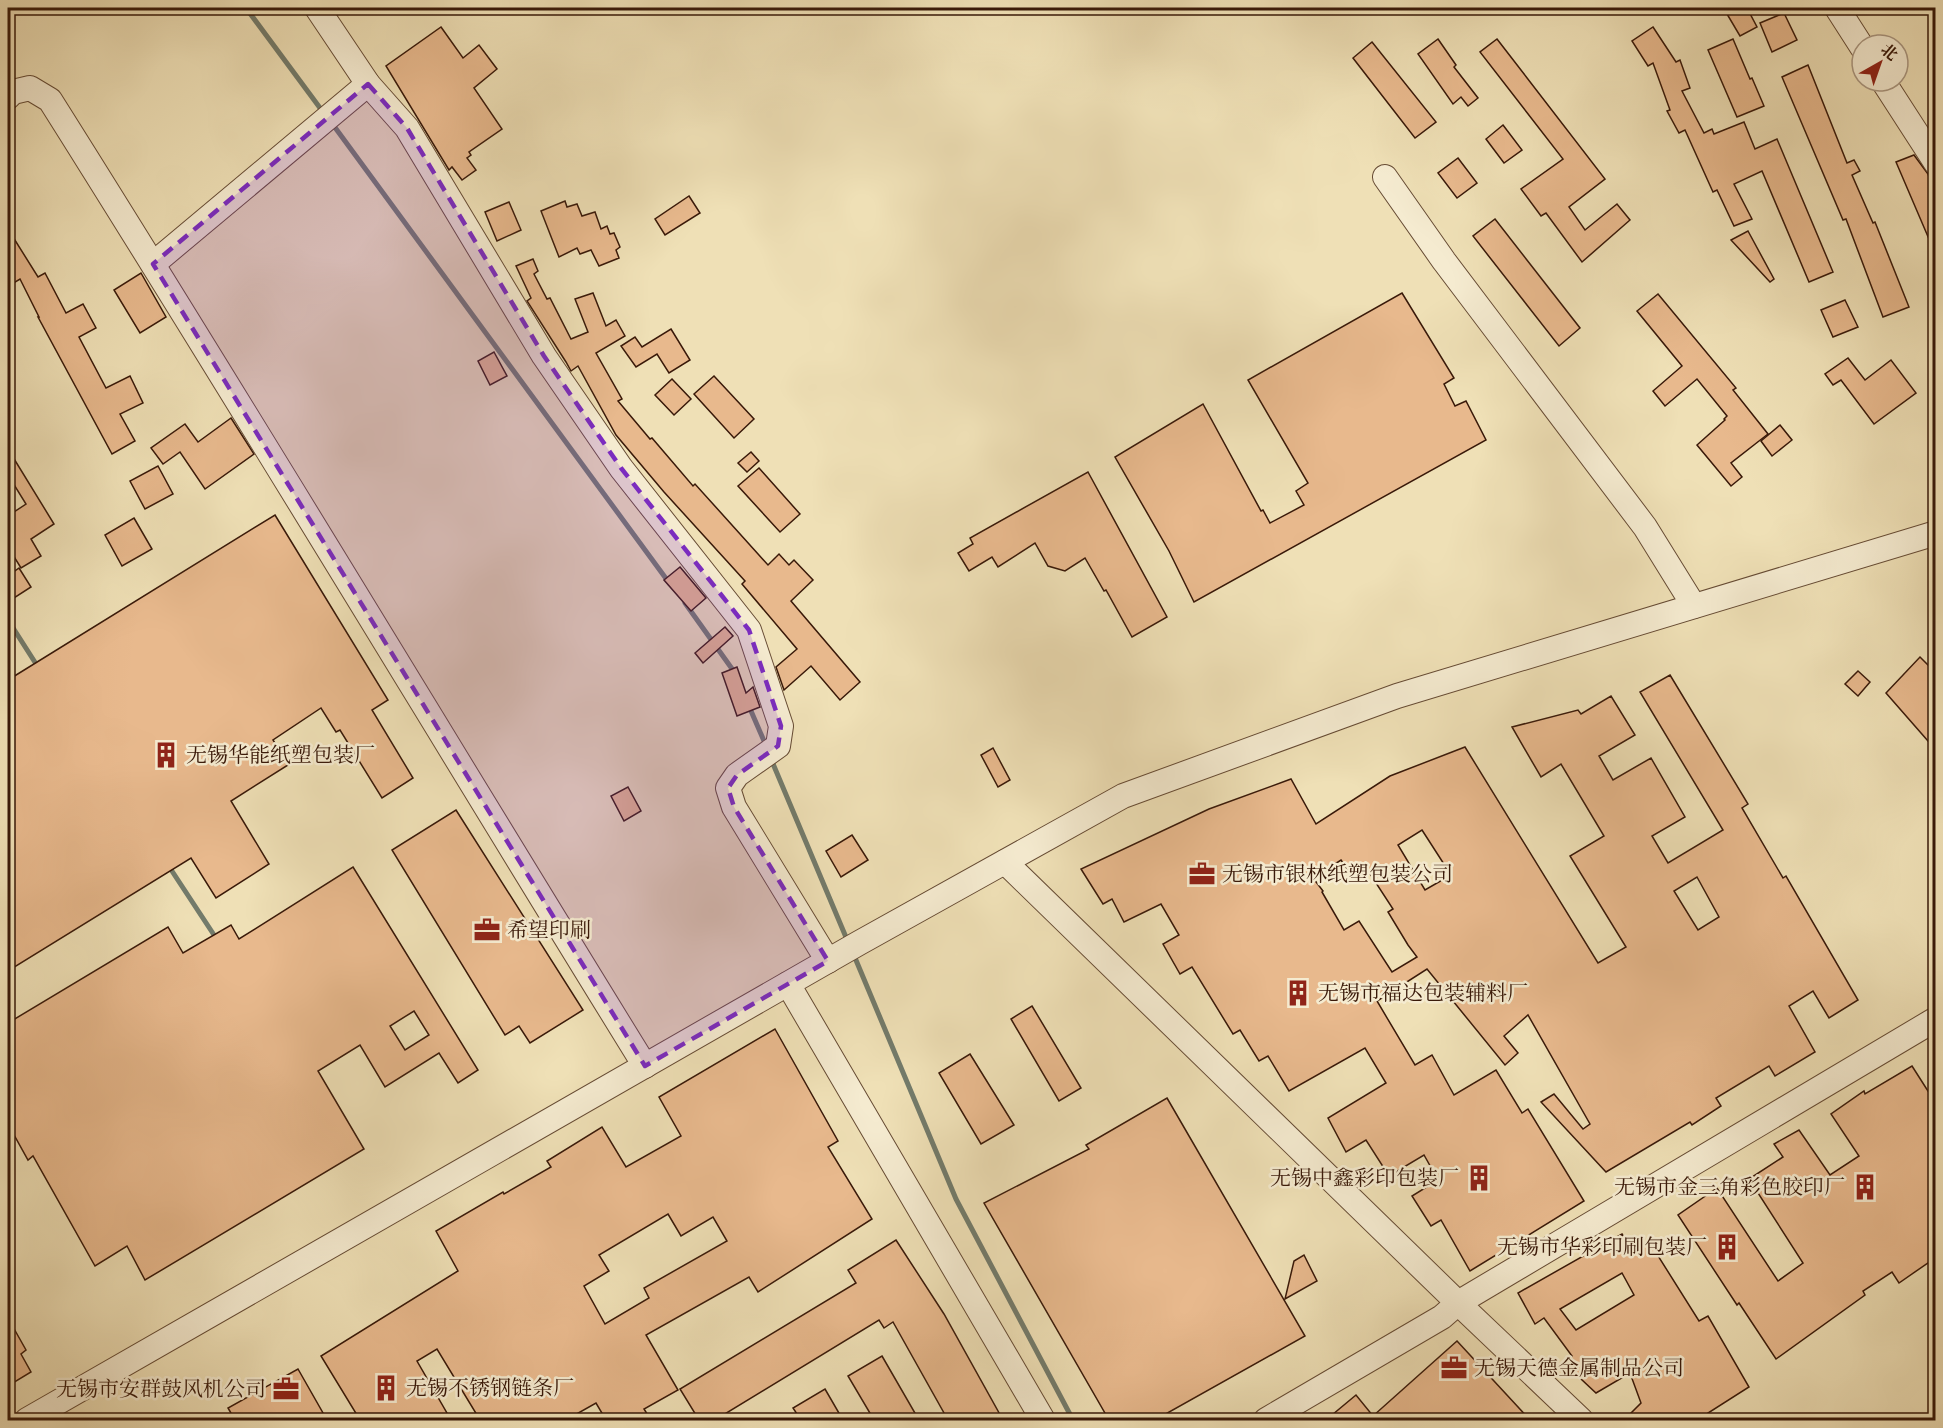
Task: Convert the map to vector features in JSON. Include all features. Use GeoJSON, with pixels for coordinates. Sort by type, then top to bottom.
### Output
{"type":"FeatureCollection","features":[{"type":"Feature","properties":{"kind":"street"},"geometry":{"type":"LineString","coordinates":[[317,8],[368,84],[407,128],[544,356],[621,468],[749,630],[781,726],[778,746],[736,775],[728,788],[734,807],[843,952]]}},
{"type":"Feature","properties":{"kind":"street"},"geometry":{"type":"LineString","coordinates":[[1837,8],[1853,33]]}},
{"type":"Feature","properties":{"kind":"street"},"geometry":{"type":"LineString","coordinates":[[153,264],[368,84]]}},
{"type":"Feature","properties":{"kind":"street"},"geometry":{"type":"LineString","coordinates":[[8,97],[13,92],[30,88],[50,100],[645,1066]]}},
{"type":"Feature","properties":{"kind":"street"},"geometry":{"type":"LineString","coordinates":[[1891,93],[1935,163]]}},
{"type":"Feature","properties":{"kind":"street"},"geometry":{"type":"LineString","coordinates":[[1385,177],[1444,261],[1645,527],[1694,606]]}},
{"type":"Feature","properties":{"kind":"street"},"geometry":{"type":"LineString","coordinates":[[27,1420],[843,952],[1123,796],[1397,696],[1935,533]]}},
{"type":"Feature","properties":{"kind":"street"},"geometry":{"type":"LineString","coordinates":[[1005,862],[1581,1420]]}},
{"type":"Feature","properties":{"kind":"street"},"geometry":{"type":"LineString","coordinates":[[788,984],[1042,1420]]}},
{"type":"Feature","properties":{"kind":"street"},"geometry":{"type":"LineString","coordinates":[[1266,1420],[1442,1317],[1458,1303],[1935,1019]]}},
{"type":"Feature","properties":{"kind":"highlighted area"},"geometry":{"type":"Polygon","coordinates":[[[368,84],[407,128],[544,356],[621,468],[749,630],[781,726],[778,746],[737,775],[728,788],[734,807],[828,961],[645,1066],[153,264],[368,84]]]}},
{"type":"Feature","properties":{"kind":"building"},"geometry":{"type":"Polygon","coordinates":[[[1740,8],[1747,8],[1757,27],[1740,36],[1727,14],[1740,8]]]}},
{"type":"Feature","properties":{"kind":"building"},"geometry":{"type":"Polygon","coordinates":[[[1784,13],[1797,40],[1772,52],[1760,23],[1784,13]]]}},
{"type":"Feature","properties":{"kind":"building"},"geometry":{"type":"Polygon","coordinates":[[[441,27],[463,58],[479,45],[497,69],[474,88],[502,129],[469,152],[471,155],[467,158],[476,170],[462,180],[452,167],[449,170],[386,66],[441,27]]]}},
{"type":"Feature","properties":{"kind":"building"},"geometry":{"type":"Polygon","coordinates":[[[1653,27],[1676,62],[1680,60],[1690,88],[1682,91],[1704,133],[1712,129],[1714,134],[1744,122],[1755,149],[1777,139],[1833,272],[1809,282],[1762,171],[1734,184],[1752,219],[1734,226],[1717,190],[1713,192],[1685,130],[1679,133],[1667,111],[1670,110],[1653,63],[1648,66],[1632,41],[1653,27]]]}},
{"type":"Feature","properties":{"kind":"building"},"geometry":{"type":"Polygon","coordinates":[[[1438,39],[1456,65],[1454,67],[1478,98],[1468,106],[1461,97],[1453,104],[1418,54],[1438,39]]]}},
{"type":"Feature","properties":{"kind":"building"},"geometry":{"type":"Polygon","coordinates":[[[1497,39],[1605,179],[1569,207],[1585,230],[1617,204],[1630,220],[1582,262],[1546,213],[1541,216],[1521,189],[1563,159],[1480,52],[1497,39]]]}},
{"type":"Feature","properties":{"kind":"building"},"geometry":{"type":"Polygon","coordinates":[[[1733,39],[1764,106],[1737,117],[1708,50],[1733,39]]]}},
{"type":"Feature","properties":{"kind":"building"},"geometry":{"type":"Polygon","coordinates":[[[1372,42],[1436,122],[1415,138],[1353,58],[1372,42]]]}},
{"type":"Feature","properties":{"kind":"building"},"geometry":{"type":"Polygon","coordinates":[[[1808,65],[1847,163],[1854,160],[1860,171],[1852,175],[1873,223],[1875,222],[1909,307],[1883,317],[1846,219],[1843,220],[1782,77],[1808,65]]]}},
{"type":"Feature","properties":{"kind":"building"},"geometry":{"type":"Polygon","coordinates":[[[1503,125],[1522,150],[1504,163],[1486,139],[1503,125]]]}},
{"type":"Feature","properties":{"kind":"building"},"geometry":{"type":"Polygon","coordinates":[[[1914,155],[1928,174],[1935,193],[1935,253],[1896,162],[1914,155]]]}},
{"type":"Feature","properties":{"kind":"building"},"geometry":{"type":"Polygon","coordinates":[[[1458,158],[1477,183],[1457,198],[1438,173],[1458,158]]]}},
{"type":"Feature","properties":{"kind":"building"},"geometry":{"type":"Polygon","coordinates":[[[689,196],[700,213],[665,235],[655,219],[689,196]]]}},
{"type":"Feature","properties":{"kind":"building"},"geometry":{"type":"Polygon","coordinates":[[[565,201],[567,207],[577,204],[582,216],[595,212],[601,229],[607,226],[610,234],[614,233],[620,247],[616,250],[619,258],[599,266],[591,250],[580,254],[577,248],[559,257],[541,211],[565,201]]]}},
{"type":"Feature","properties":{"kind":"building"},"geometry":{"type":"Polygon","coordinates":[[[509,202],[521,230],[497,241],[485,212],[509,202]]]}},
{"type":"Feature","properties":{"kind":"building"},"geometry":{"type":"Polygon","coordinates":[[[1495,219],[1580,328],[1559,346],[1473,236],[1495,219]]]}},
{"type":"Feature","properties":{"kind":"building"},"geometry":{"type":"Polygon","coordinates":[[[8,229],[38,277],[45,273],[66,313],[83,304],[96,328],[79,337],[106,388],[130,376],[143,403],[120,414],[135,441],[112,454],[20,279],[12,284],[8,276],[8,229]]]}},
{"type":"Feature","properties":{"kind":"building"},"geometry":{"type":"Polygon","coordinates":[[[1748,231],[1774,279],[1770,282],[1731,240],[1748,231]]]}},
{"type":"Feature","properties":{"kind":"building"},"geometry":{"type":"Polygon","coordinates":[[[533,259],[538,271],[534,274],[547,299],[550,298],[571,339],[588,332],[575,299],[593,293],[606,326],[616,320],[625,336],[596,353],[622,399],[618,401],[650,439],[652,438],[693,486],[695,484],[768,565],[779,554],[789,565],[794,560],[813,580],[791,601],[860,682],[840,700],[811,666],[784,690],[776,667],[797,649],[742,584],[745,581],[616,435],[578,366],[571,371],[527,301],[531,298],[516,266],[533,259]]]}},
{"type":"Feature","properties":{"kind":"building"},"geometry":{"type":"Polygon","coordinates":[[[141,273],[166,317],[140,333],[114,290],[141,273]]]}},
{"type":"Feature","properties":{"kind":"building"},"geometry":{"type":"Polygon","coordinates":[[[1402,293],[1454,378],[1444,384],[1455,406],[1466,401],[1486,440],[1194,602],[1169,551],[1115,457],[1203,404],[1261,511],[1263,510],[1270,523],[1304,505],[1296,491],[1308,483],[1248,380],[1402,293]]]}},
{"type":"Feature","properties":{"kind":"building"},"geometry":{"type":"Polygon","coordinates":[[[1658,294],[1736,388],[1733,390],[1768,434],[1731,463],[1742,477],[1731,486],[1697,445],[1727,416],[1697,379],[1665,406],[1653,391],[1682,366],[1637,311],[1658,294]]]}},
{"type":"Feature","properties":{"kind":"building"},"geometry":{"type":"Polygon","coordinates":[[[1845,300],[1858,327],[1833,337],[1821,310],[1845,300]]]}},
{"type":"Feature","properties":{"kind":"building"},"geometry":{"type":"Polygon","coordinates":[[[671,329],[690,360],[669,373],[657,354],[636,367],[621,346],[635,337],[642,347],[671,329]]]}},
{"type":"Feature","properties":{"kind":"building"},"geometry":{"type":"Polygon","coordinates":[[[494,352],[507,376],[490,385],[478,361],[494,352]]]}},
{"type":"Feature","properties":{"kind":"building"},"geometry":{"type":"Polygon","coordinates":[[[1848,358],[1865,380],[1891,360],[1916,393],[1874,424],[1841,380],[1833,385],[1825,374],[1848,358]]]}},
{"type":"Feature","properties":{"kind":"building"},"geometry":{"type":"Polygon","coordinates":[[[714,376],[754,419],[734,438],[694,394],[714,376]]]}},
{"type":"Feature","properties":{"kind":"building"},"geometry":{"type":"Polygon","coordinates":[[[672,379],[691,399],[674,415],[655,395],[672,379]]]}},
{"type":"Feature","properties":{"kind":"building"},"geometry":{"type":"Polygon","coordinates":[[[231,418],[254,454],[205,489],[180,452],[163,464],[151,448],[185,424],[198,442],[231,418]]]}},
{"type":"Feature","properties":{"kind":"building"},"geometry":{"type":"Polygon","coordinates":[[[1780,425],[1792,440],[1772,456],[1761,441],[1780,425]]]}},
{"type":"Feature","properties":{"kind":"building"},"geometry":{"type":"Polygon","coordinates":[[[8,449],[54,524],[31,539],[41,556],[21,568],[8,547],[8,516],[26,504],[8,475],[8,449]]]}},
{"type":"Feature","properties":{"kind":"building"},"geometry":{"type":"Polygon","coordinates":[[[751,452],[759,461],[747,472],[738,463],[751,452]]]}},
{"type":"Feature","properties":{"kind":"building"},"geometry":{"type":"Polygon","coordinates":[[[158,466],[173,494],[145,509],[130,481],[158,466]]]}},
{"type":"Feature","properties":{"kind":"building"},"geometry":{"type":"Polygon","coordinates":[[[759,468],[800,514],[780,532],[738,486],[759,468]]]}},
{"type":"Feature","properties":{"kind":"building"},"geometry":{"type":"Polygon","coordinates":[[[1088,472],[1167,617],[1132,637],[1085,558],[1065,571],[1048,566],[1035,543],[998,567],[992,557],[969,571],[958,553],[973,544],[970,538],[1088,472]]]}},
{"type":"Feature","properties":{"kind":"building"},"geometry":{"type":"Polygon","coordinates":[[[275,515],[388,700],[372,710],[413,778],[382,798],[340,730],[336,732],[321,708],[273,740],[288,765],[231,801],[269,864],[216,898],[191,858],[8,971],[8,680],[275,515]]]}},
{"type":"Feature","properties":{"kind":"building"},"geometry":{"type":"Polygon","coordinates":[[[134,518],[152,549],[122,566],[105,535],[134,518]]]}},
{"type":"Feature","properties":{"kind":"building"},"geometry":{"type":"Polygon","coordinates":[[[680,567],[706,598],[691,611],[664,580],[680,567]]]}},
{"type":"Feature","properties":{"kind":"building"},"geometry":{"type":"Polygon","coordinates":[[[19,568],[31,587],[14,598],[8,587],[8,576],[19,568]]]}},
{"type":"Feature","properties":{"kind":"building"},"geometry":{"type":"Polygon","coordinates":[[[725,627],[733,636],[703,663],[695,653],[725,627]]]}},
{"type":"Feature","properties":{"kind":"building"},"geometry":{"type":"Polygon","coordinates":[[[1920,657],[1935,672],[1935,749],[1886,693],[1920,657]]]}},
{"type":"Feature","properties":{"kind":"building"},"geometry":{"type":"Polygon","coordinates":[[[737,667],[746,693],[753,687],[760,707],[737,716],[722,673],[737,667]]]}},
{"type":"Feature","properties":{"kind":"building"},"geometry":{"type":"Polygon","coordinates":[[[1858,671],[1870,682],[1858,696],[1845,684],[1858,671]]]}},
{"type":"Feature","properties":{"kind":"building"},"geometry":{"type":"Polygon","coordinates":[[[1670,675],[1748,804],[1742,808],[1783,878],[1786,876],[1858,1000],[1829,1018],[1813,991],[1789,1006],[1815,1052],[1775,1076],[1769,1066],[1716,1098],[1721,1106],[1692,1125],[1690,1122],[1606,1172],[1541,1102],[1554,1094],[1583,1129],[1590,1124],[1528,1015],[1504,1036],[1518,1053],[1505,1065],[1427,969],[1377,1001],[1415,1065],[1432,1055],[1454,1095],[1496,1070],[1522,1113],[1528,1109],[1584,1201],[1470,1271],[1441,1220],[1431,1226],[1412,1196],[1438,1180],[1424,1155],[1389,1176],[1366,1140],[1346,1152],[1328,1118],[1386,1083],[1365,1048],[1289,1091],[1268,1056],[1259,1061],[1240,1030],[1233,1034],[1192,967],[1180,974],[1163,944],[1179,935],[1161,904],[1124,922],[1112,899],[1103,904],[1081,869],[1209,809],[1291,779],[1316,824],[1390,776],[1465,747],[1598,963],[1626,947],[1570,856],[1604,836],[1561,764],[1541,777],[1512,727],[1578,710],[1581,714],[1611,696],[1635,735],[1599,756],[1613,780],[1651,758],[1685,817],[1652,836],[1668,863],[1723,830],[1640,692],[1670,675]],[[1422,830],[1398,845],[1425,890],[1451,875],[1422,830]],[[1341,860],[1313,878],[1323,891],[1344,930],[1359,921],[1392,972],[1417,957],[1388,912],[1393,909],[1365,866],[1351,875],[1341,860]],[[1697,877],[1674,891],[1698,930],[1719,917],[1697,877]]]}},
{"type":"Feature","properties":{"kind":"building"},"geometry":{"type":"Polygon","coordinates":[[[993,748],[1010,780],[998,787],[981,755],[993,748]]]}},
{"type":"Feature","properties":{"kind":"building"},"geometry":{"type":"Polygon","coordinates":[[[628,787],[641,811],[624,821],[611,796],[628,787]]]}},
{"type":"Feature","properties":{"kind":"building","name":"希望印刷"},"geometry":{"type":"Polygon","coordinates":[[[456,810],[583,1010],[530,1043],[519,1026],[505,1035],[392,850],[456,810]]]}},
{"type":"Feature","properties":{"kind":"building"},"geometry":{"type":"Polygon","coordinates":[[[852,835],[868,860],[841,877],[826,851],[852,835]]]}},
{"type":"Feature","properties":{"kind":"building"},"geometry":{"type":"Polygon","coordinates":[[[353,867],[478,1070],[458,1083],[439,1053],[385,1087],[360,1045],[318,1071],[364,1149],[145,1280],[127,1246],[95,1266],[33,1156],[28,1160],[8,1124],[8,1023],[168,927],[183,953],[231,925],[239,939],[353,867]],[[414,1011],[390,1026],[405,1050],[429,1035],[414,1011]]]}},
{"type":"Feature","properties":{"kind":"building"},"geometry":{"type":"Polygon","coordinates":[[[1032,1006],[1081,1088],[1059,1101],[1011,1019],[1032,1006]]]}},
{"type":"Feature","properties":{"kind":"building"},"geometry":{"type":"Polygon","coordinates":[[[775,1029],[838,1141],[828,1147],[872,1219],[758,1292],[749,1277],[646,1335],[678,1390],[644,1409],[651,1420],[606,1420],[596,1403],[566,1420],[480,1420],[437,1349],[417,1361],[451,1420],[360,1420],[321,1356],[458,1271],[436,1231],[551,1167],[547,1161],[602,1127],[626,1167],[681,1136],[659,1097],[775,1029]],[[668,1214],[599,1255],[609,1271],[584,1286],[605,1324],[649,1298],[644,1288],[727,1241],[713,1217],[681,1236],[668,1214]]]}},
{"type":"Feature","properties":{"kind":"building"},"geometry":{"type":"Polygon","coordinates":[[[970,1054],[1014,1125],[981,1144],[939,1073],[970,1054]]]}},
{"type":"Feature","properties":{"kind":"building"},"geometry":{"type":"Polygon","coordinates":[[[1912,1066],[1935,1102],[1935,1258],[1899,1283],[1892,1272],[1863,1291],[1865,1295],[1776,1359],[1739,1303],[1737,1305],[1678,1215],[1717,1188],[1778,1281],[1803,1263],[1749,1179],[1783,1157],[1774,1144],[1799,1130],[1830,1175],[1859,1156],[1831,1114],[1864,1091],[1865,1094],[1912,1066]]]}},
{"type":"Feature","properties":{"kind":"building"},"geometry":{"type":"Polygon","coordinates":[[[1167,1098],[1305,1336],[1155,1420],[1109,1420],[984,1203],[1089,1149],[1086,1145],[1167,1098]]]}},
{"type":"Feature","properties":{"kind":"building"},"geometry":{"type":"Polygon","coordinates":[[[1622,1234],[1633,1253],[1650,1243],[1699,1321],[1708,1316],[1749,1387],[1708,1413],[1712,1420],[1624,1420],[1641,1403],[1630,1373],[1596,1393],[1566,1365],[1572,1356],[1544,1318],[1535,1324],[1518,1293],[1622,1234]],[[1622,1273],[1560,1309],[1576,1330],[1634,1295],[1622,1273]]]}},
{"type":"Feature","properties":{"kind":"building"},"geometry":{"type":"Polygon","coordinates":[[[896,1240],[944,1314],[1003,1420],[948,1420],[893,1322],[884,1328],[879,1320],[715,1420],[699,1420],[680,1389],[856,1283],[848,1270],[896,1240]]]}},
{"type":"Feature","properties":{"kind":"building"},"geometry":{"type":"Polygon","coordinates":[[[1304,1255],[1317,1281],[1285,1299],[1294,1261],[1304,1255]]]}},
{"type":"Feature","properties":{"kind":"building"},"geometry":{"type":"Polygon","coordinates":[[[8,1318],[26,1350],[21,1354],[31,1372],[8,1386],[8,1318]]]}},
{"type":"Feature","properties":{"kind":"building","name":"无锡天德金属制品公司"},"geometry":{"type":"Polygon","coordinates":[[[1457,1341],[1530,1420],[1326,1420],[1356,1395],[1373,1416],[1457,1341]]]}},
{"type":"Feature","properties":{"kind":"building"},"geometry":{"type":"Polygon","coordinates":[[[882,1356],[919,1420],[874,1420],[848,1376],[882,1356]]]}},
{"type":"Feature","properties":{"kind":"building","name":"无锡市安群鼓风机公司"},"geometry":{"type":"Polygon","coordinates":[[[298,1369],[327,1420],[235,1420],[228,1408],[298,1369]]]}},
{"type":"Feature","properties":{"kind":"building"},"geometry":{"type":"Polygon","coordinates":[[[825,1389],[843,1420],[801,1420],[793,1408],[825,1389]]]}},
{"type":"Feature","properties":{"kind":"waterway"},"geometry":{"type":"LineString","coordinates":[[246,8],[323,112]]}},
{"type":"Feature","properties":{"kind":"waterway"},"geometry":{"type":"LineString","coordinates":[[331,122],[670,584]]}},
{"type":"Feature","properties":{"kind":"waterway"},"geometry":{"type":"LineString","coordinates":[[685,603],[735,673]]}},
{"type":"Feature","properties":{"kind":"waterway"},"geometry":{"type":"LineString","coordinates":[[8,620],[38,667]]}},
{"type":"Feature","properties":{"kind":"waterway"},"geometry":{"type":"LineString","coordinates":[[748,704],[767,748]]}},
{"type":"Feature","properties":{"kind":"waterway"},"geometry":{"type":"LineString","coordinates":[[771,759],[848,942]]}},
{"type":"Feature","properties":{"kind":"waterway"},"geometry":{"type":"LineString","coordinates":[[168,865],[216,938]]}},
{"type":"Feature","properties":{"kind":"waterway"},"geometry":{"type":"LineString","coordinates":[[853,953],[956,1199],[1073,1420]]}},
{"type":"Feature","properties":{"kind":"place","name":"无锡华能纸塑包装厂"},"geometry":{"type":"Point","coordinates":[166,755]}},
{"type":"Feature","properties":{"kind":"place","name":"无锡市银林纸塑包装公司"},"geometry":{"type":"Point","coordinates":[1202,874]}},
{"type":"Feature","properties":{"kind":"place","name":"希望印刷"},"geometry":{"type":"Point","coordinates":[487,930]}},
{"type":"Feature","properties":{"kind":"place","name":"无锡市福达包装辅料厂"},"geometry":{"type":"Point","coordinates":[1298,993]}},
{"type":"Feature","properties":{"kind":"place","name":"无锡中鑫彩印包装厂"},"geometry":{"type":"Point","coordinates":[1479,1178]}},
{"type":"Feature","properties":{"kind":"place","name":"无锡市金三角彩色胶印厂"},"geometry":{"type":"Point","coordinates":[1865,1187]}},
{"type":"Feature","properties":{"kind":"place","name":"无锡市华彩印刷包装厂"},"geometry":{"type":"Point","coordinates":[1727,1247]}},
{"type":"Feature","properties":{"kind":"place","name":"无锡天德金属制品公司"},"geometry":{"type":"Point","coordinates":[1454,1368]}},
{"type":"Feature","properties":{"kind":"place","name":"无锡不锈钢链条厂"},"geometry":{"type":"Point","coordinates":[386,1388]}},
{"type":"Feature","properties":{"kind":"place","name":"无锡市安群鼓风机公司"},"geometry":{"type":"Point","coordinates":[286,1389]}}]}
